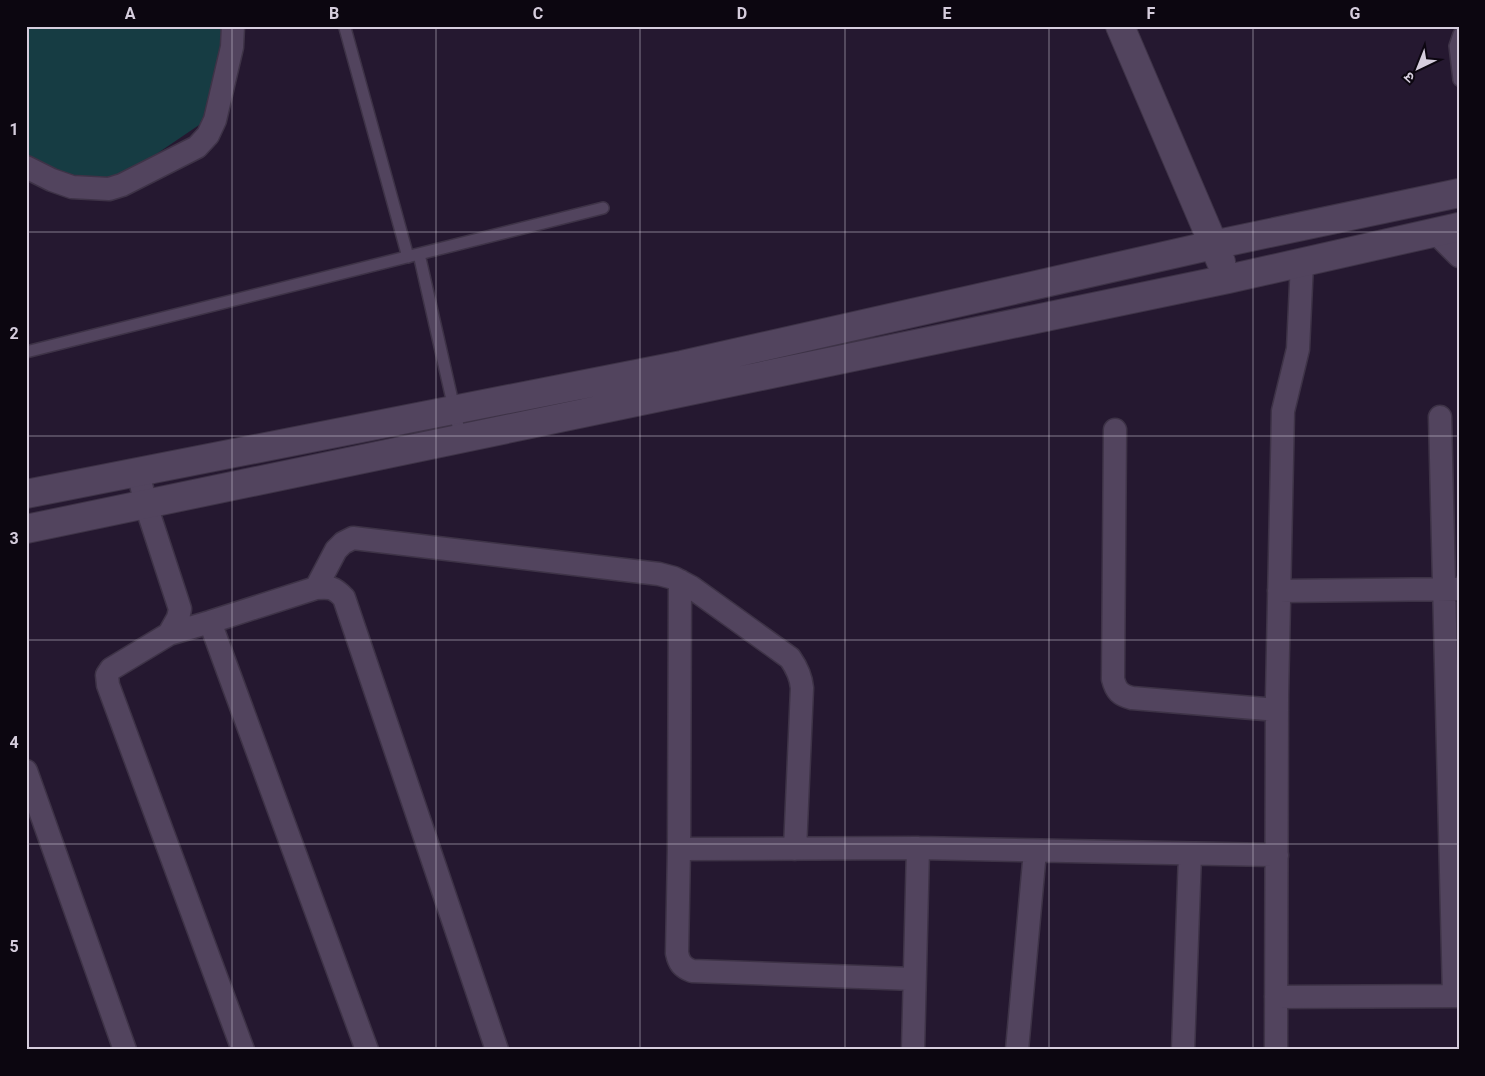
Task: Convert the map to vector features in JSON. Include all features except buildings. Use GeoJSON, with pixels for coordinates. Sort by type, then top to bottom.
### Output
{"type":"FeatureCollection","features":[{"type":"Feature","properties":{"kind":"main road"},"geometry":{"type":"LineString","coordinates":[[1120,26],[1228,280]]}},
{"type":"Feature","properties":{"kind":"main road"},"geometry":{"type":"LineString","coordinates":[[26,494],[682,365],[1213,245],[1459,193]]}},
{"type":"Feature","properties":{"kind":"main road"},"geometry":{"type":"LineString","coordinates":[[26,529],[1228,280],[1447,229]]}},
{"type":"Feature","properties":{"kind":"street"},"geometry":{"type":"LineString","coordinates":[[26,167],[52,180],[72,187],[110,189],[122,185],[197,147],[208,135],[215,120],[232,47],[233,26]]}},
{"type":"Feature","properties":{"kind":"street"},"geometry":{"type":"LineString","coordinates":[[1447,229],[1459,256]]}},
{"type":"Feature","properties":{"kind":"street"},"geometry":{"type":"LineString","coordinates":[[1276,1050],[1277,710],[1283,411],[1298,349],[1302,262]]}},
{"type":"Feature","properties":{"kind":"street"},"geometry":{"type":"LineString","coordinates":[[1276,997],[1456,996],[1452,589],[1440,417]]}},
{"type":"Feature","properties":{"kind":"street"},"geometry":{"type":"LineString","coordinates":[[1115,430],[1113,679],[1116,690],[1122,696],[1132,698],[1277,710]]}},
{"type":"Feature","properties":{"kind":"street"},"geometry":{"type":"LineString","coordinates":[[138,472],[146,505],[180,609],[178,618],[169,634]]}},
{"type":"Feature","properties":{"kind":"street"},"geometry":{"type":"LineString","coordinates":[[316,588],[336,550],[342,543],[353,538],[660,574],[680,581],[790,658],[801,676],[795,849]]}},
{"type":"Feature","properties":{"kind":"street"},"geometry":{"type":"LineString","coordinates":[[680,581],[677,953],[679,962],[684,968],[692,970],[914,979]]}},
{"type":"Feature","properties":{"kind":"street"},"geometry":{"type":"LineString","coordinates":[[243,1050],[108,685],[107,675],[111,669],[169,634],[316,588],[329,587],[337,590],[344,598],[497,1050]]}},
{"type":"Feature","properties":{"kind":"street"},"geometry":{"type":"LineString","coordinates":[[1279,591],[1452,589]]}},
{"type":"Feature","properties":{"kind":"street"},"geometry":{"type":"LineString","coordinates":[[210,622],[367,1050]]}},
{"type":"Feature","properties":{"kind":"street"},"geometry":{"type":"LineString","coordinates":[[26,771],[126,1050]]}},
{"type":"Feature","properties":{"kind":"street"},"geometry":{"type":"LineString","coordinates":[[679,849],[918,848],[1277,855]]}},
{"type":"Feature","properties":{"kind":"street"},"geometry":{"type":"LineString","coordinates":[[912,1050],[918,848]]}},
{"type":"Feature","properties":{"kind":"street"},"geometry":{"type":"LineString","coordinates":[[1017,1050],[1035,851]]}},
{"type":"Feature","properties":{"kind":"street"},"geometry":{"type":"LineString","coordinates":[[1183,1050],[1190,854]]}},
{"type":"Feature","properties":{"kind":"lane"},"geometry":{"type":"LineString","coordinates":[[345,28],[414,255],[456,409],[461,439]]}},
{"type":"Feature","properties":{"kind":"lane"},"geometry":{"type":"LineString","coordinates":[[1459,34],[1455,46],[1459,80]]}},
{"type":"Feature","properties":{"kind":"lane"},"geometry":{"type":"LineString","coordinates":[[26,352],[603,208]]}},
{"type":"Feature","properties":{"kind":"shaded area"},"geometry":{"type":"Polygon","coordinates":[[[26,26],[221,26],[225,39],[205,121],[115,182],[57,178],[26,162],[26,26]]]}}]}
